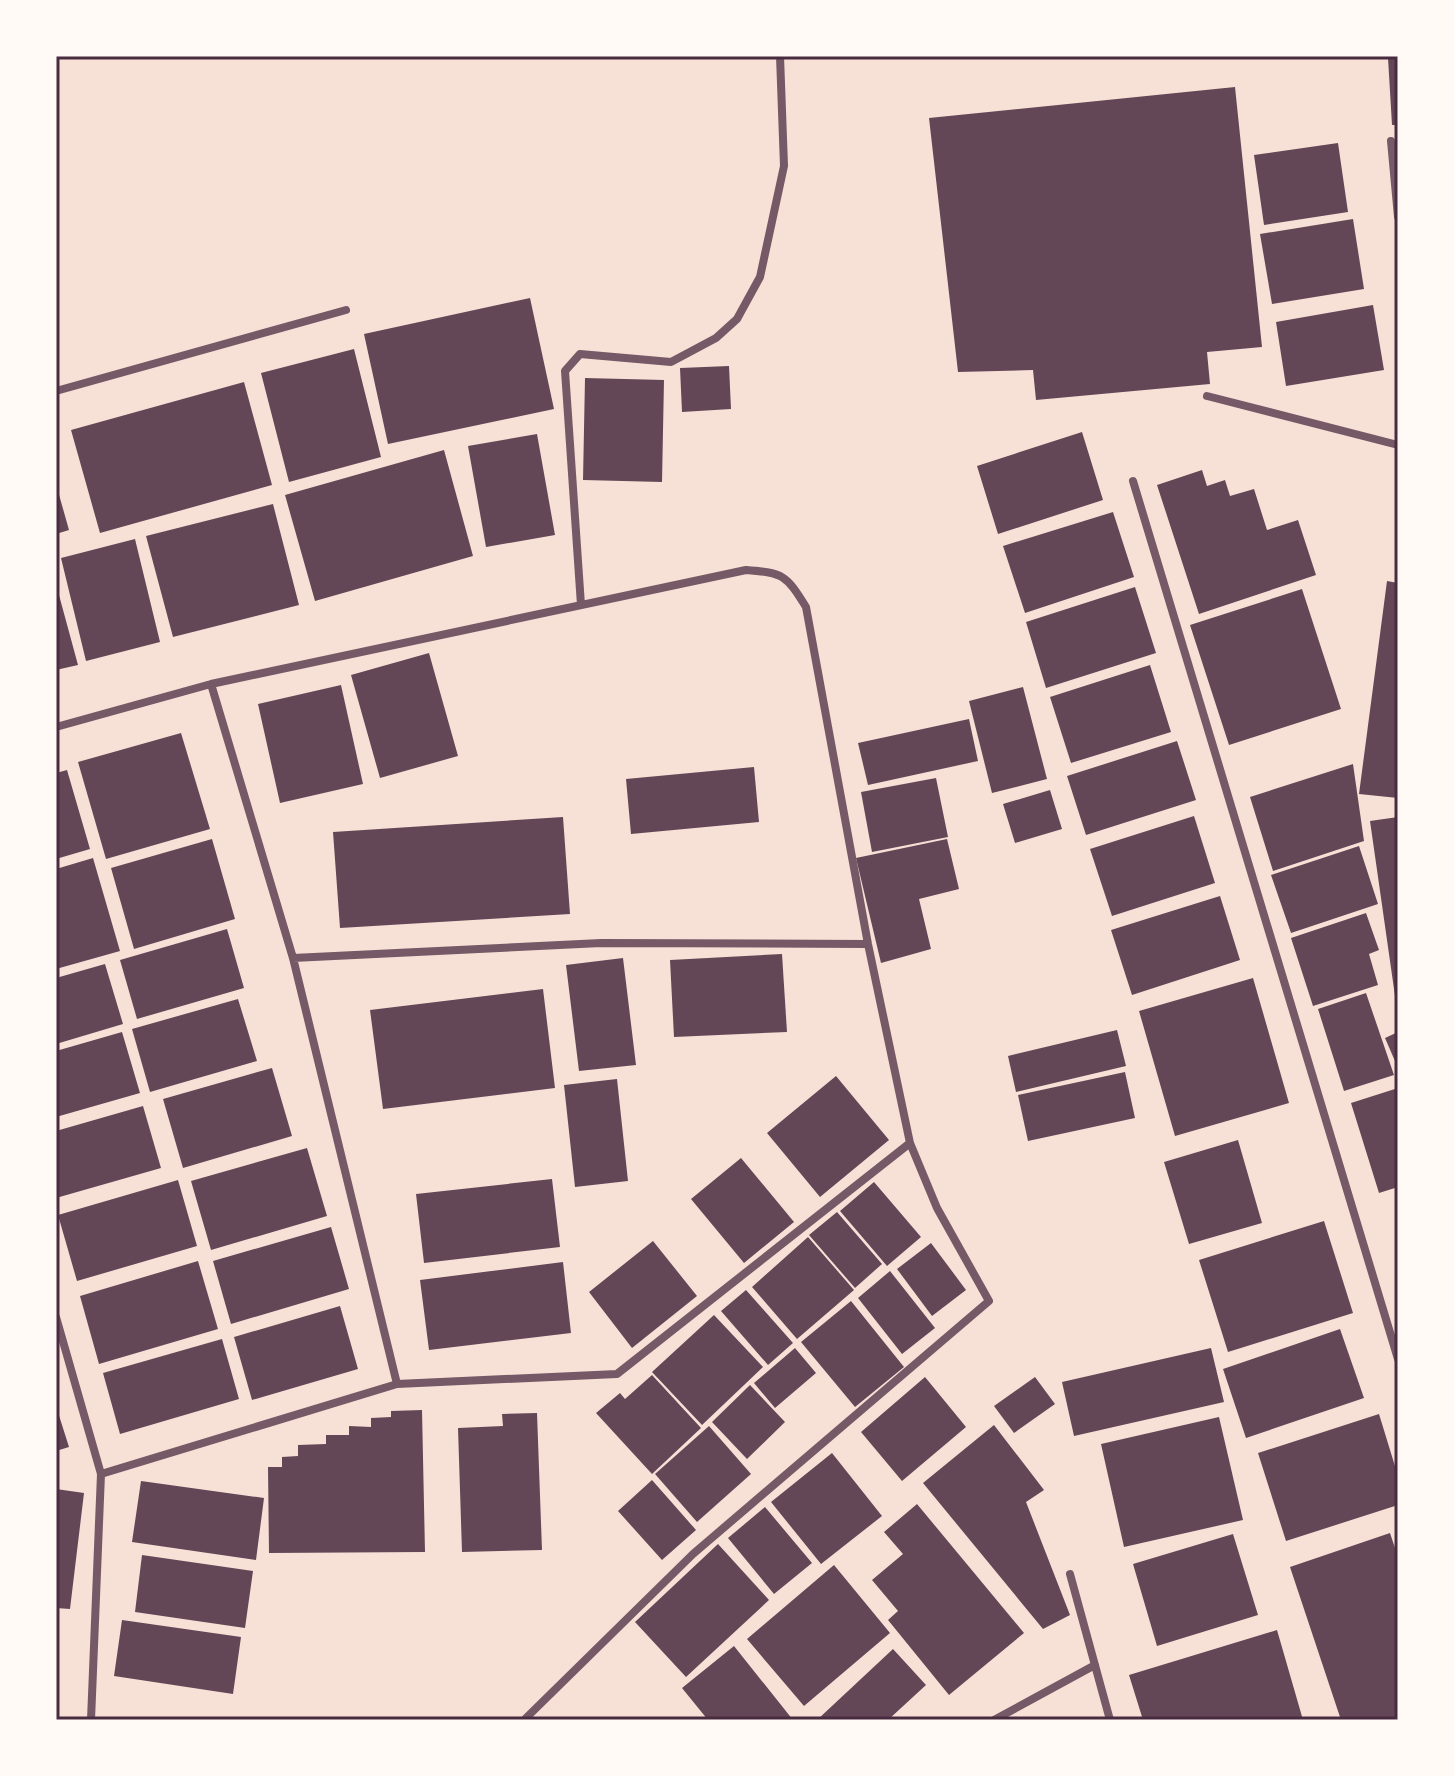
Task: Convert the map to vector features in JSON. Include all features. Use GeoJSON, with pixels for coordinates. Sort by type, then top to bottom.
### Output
{"type":"FeatureCollection","features":[{"type":"Feature","properties":{"kind":"street"},"geometry":{"type":"LineString","coordinates":[[581,605],[565,371],[580,354],[671,362],[716,338],[737,319],[760,277],[784,166],[780,56]]}},
{"type":"Feature","properties":{"kind":"street"},"geometry":{"type":"LineString","coordinates":[[1391,141],[1398,217]]}},
{"type":"Feature","properties":{"kind":"street"},"geometry":{"type":"LineString","coordinates":[[56,391],[346,310]]}},
{"type":"Feature","properties":{"kind":"street"},"geometry":{"type":"LineString","coordinates":[[1207,396],[1398,445]]}},
{"type":"Feature","properties":{"kind":"street"},"geometry":{"type":"LineString","coordinates":[[1133,481],[1398,1359]]}},
{"type":"Feature","properties":{"kind":"street"},"geometry":{"type":"LineString","coordinates":[[56,727],[211,684],[746,570],[769,572],[790,581],[806,607],[868,944],[910,1143],[937,1208],[989,1301],[693,1554],[524,1720]]}},
{"type":"Feature","properties":{"kind":"street"},"geometry":{"type":"LineString","coordinates":[[211,684],[293,958],[397,1384]]}},
{"type":"Feature","properties":{"kind":"street"},"geometry":{"type":"LineString","coordinates":[[293,958],[601,943],[868,944]]}},
{"type":"Feature","properties":{"kind":"street"},"geometry":{"type":"LineString","coordinates":[[101,1474],[397,1384],[617,1374],[910,1143]]}},
{"type":"Feature","properties":{"kind":"street"},"geometry":{"type":"LineString","coordinates":[[56,1317],[101,1474],[91,1720]]}},
{"type":"Feature","properties":{"kind":"street"},"geometry":{"type":"LineString","coordinates":[[1070,1574],[1110,1720]]}},
{"type":"Feature","properties":{"kind":"street"},"geometry":{"type":"LineString","coordinates":[[994,1720],[1095,1665]]}},
{"type":"Feature","properties":{"kind":"building"},"geometry":{"type":"Polygon","coordinates":[[[1398,57],[1398,125],[1392,125],[1388,58],[1398,57]]]}},
{"type":"Feature","properties":{"kind":"building"},"geometry":{"type":"Polygon","coordinates":[[[1235,87],[1262,347],[1207,352],[1210,384],[1036,400],[1033,370],[958,372],[929,118],[1235,87]]]}},
{"type":"Feature","properties":{"kind":"building"},"geometry":{"type":"Polygon","coordinates":[[[1338,143],[1348,212],[1264,225],[1254,155],[1338,143]]]}},
{"type":"Feature","properties":{"kind":"building"},"geometry":{"type":"Polygon","coordinates":[[[1353,219],[1364,289],[1272,304],[1260,234],[1353,219]]]}},
{"type":"Feature","properties":{"kind":"building"},"geometry":{"type":"Polygon","coordinates":[[[530,298],[554,409],[388,444],[364,334],[530,298]]]}},
{"type":"Feature","properties":{"kind":"building"},"geometry":{"type":"Polygon","coordinates":[[[1373,305],[1384,370],[1286,386],[1276,322],[1373,305]]]}},
{"type":"Feature","properties":{"kind":"building"},"geometry":{"type":"Polygon","coordinates":[[[354,349],[381,457],[289,482],[261,373],[354,349]]]}},
{"type":"Feature","properties":{"kind":"building"},"geometry":{"type":"Polygon","coordinates":[[[729,366],[731,409],[682,412],[680,368],[729,366]]]}},
{"type":"Feature","properties":{"kind":"building"},"geometry":{"type":"Polygon","coordinates":[[[585,378],[664,380],[662,482],[583,480],[585,378]]]}},
{"type":"Feature","properties":{"kind":"building"},"geometry":{"type":"Polygon","coordinates":[[[244,382],[272,485],[100,533],[71,430],[244,382]]]}},
{"type":"Feature","properties":{"kind":"building"},"geometry":{"type":"Polygon","coordinates":[[[1082,432],[1103,500],[998,534],[977,466],[1082,432]]]}},
{"type":"Feature","properties":{"kind":"building"},"geometry":{"type":"Polygon","coordinates":[[[537,434],[555,535],[486,547],[468,446],[537,434]]]}},
{"type":"Feature","properties":{"kind":"building"},"geometry":{"type":"Polygon","coordinates":[[[444,450],[473,556],[315,601],[285,495],[444,450]]]}},
{"type":"Feature","properties":{"kind":"building"},"geometry":{"type":"Polygon","coordinates":[[[1202,470],[1207,486],[1225,480],[1230,496],[1254,489],[1267,530],[1298,520],[1316,575],[1199,614],[1157,485],[1202,470]]]}},
{"type":"Feature","properties":{"kind":"building"},"geometry":{"type":"Polygon","coordinates":[[[56,484],[69,530],[56,534],[56,484]]]}},
{"type":"Feature","properties":{"kind":"building"},"geometry":{"type":"Polygon","coordinates":[[[273,504],[299,605],[173,637],[146,536],[273,504]]]}},
{"type":"Feature","properties":{"kind":"building"},"geometry":{"type":"Polygon","coordinates":[[[1113,512],[1134,577],[1025,613],[1003,546],[1113,512]]]}},
{"type":"Feature","properties":{"kind":"building"},"geometry":{"type":"Polygon","coordinates":[[[135,539],[160,642],[86,661],[61,558],[135,539]]]}},
{"type":"Feature","properties":{"kind":"building"},"geometry":{"type":"Polygon","coordinates":[[[1387,581],[1398,583],[1398,798],[1359,794],[1387,581]]]}},
{"type":"Feature","properties":{"kind":"building"},"geometry":{"type":"Polygon","coordinates":[[[56,584],[78,665],[56,670],[56,584]]]}},
{"type":"Feature","properties":{"kind":"building"},"geometry":{"type":"Polygon","coordinates":[[[1135,587],[1156,653],[1046,688],[1026,622],[1135,587]]]}},
{"type":"Feature","properties":{"kind":"building"},"geometry":{"type":"Polygon","coordinates":[[[1302,589],[1341,709],[1229,745],[1190,625],[1302,589]]]}},
{"type":"Feature","properties":{"kind":"building"},"geometry":{"type":"Polygon","coordinates":[[[429,653],[458,756],[380,778],[351,675],[429,653]]]}},
{"type":"Feature","properties":{"kind":"building"},"geometry":{"type":"Polygon","coordinates":[[[1150,665],[1171,732],[1071,763],[1050,697],[1150,665]]]}},
{"type":"Feature","properties":{"kind":"building"},"geometry":{"type":"Polygon","coordinates":[[[341,685],[363,784],[280,803],[258,704],[341,685]]]}},
{"type":"Feature","properties":{"kind":"building"},"geometry":{"type":"Polygon","coordinates":[[[1023,687],[1047,779],[992,793],[969,701],[1023,687]]]}},
{"type":"Feature","properties":{"kind":"building"},"geometry":{"type":"Polygon","coordinates":[[[969,719],[978,761],[868,785],[858,743],[969,719]]]}},
{"type":"Feature","properties":{"kind":"building"},"geometry":{"type":"Polygon","coordinates":[[[181,733],[210,829],[106,859],[78,762],[181,733]]]}},
{"type":"Feature","properties":{"kind":"building"},"geometry":{"type":"Polygon","coordinates":[[[1177,741],[1196,800],[1086,835],[1067,776],[1177,741]]]}},
{"type":"Feature","properties":{"kind":"building"},"geometry":{"type":"Polygon","coordinates":[[[1353,764],[1364,841],[1273,871],[1250,797],[1353,764]]]}},
{"type":"Feature","properties":{"kind":"building"},"geometry":{"type":"Polygon","coordinates":[[[754,767],[759,822],[631,834],[626,779],[754,767]]]}},
{"type":"Feature","properties":{"kind":"building"},"geometry":{"type":"Polygon","coordinates":[[[67,770],[90,849],[56,859],[56,773],[67,770]]]}},
{"type":"Feature","properties":{"kind":"building"},"geometry":{"type":"Polygon","coordinates":[[[936,778],[948,837],[872,852],[861,792],[936,778]]]}},
{"type":"Feature","properties":{"kind":"building"},"geometry":{"type":"Polygon","coordinates":[[[1050,790],[1062,829],[1015,843],[1003,804],[1050,790]]]}},
{"type":"Feature","properties":{"kind":"building"},"geometry":{"type":"Polygon","coordinates":[[[1194,816],[1215,883],[1112,916],[1090,849],[1194,816]]]}},
{"type":"Feature","properties":{"kind":"building"},"geometry":{"type":"Polygon","coordinates":[[[563,817],[570,914],[340,928],[333,832],[563,817]]]}},
{"type":"Feature","properties":{"kind":"building"},"geometry":{"type":"Polygon","coordinates":[[[1398,817],[1398,996],[1395,996],[1370,821],[1398,817]]]}},
{"type":"Feature","properties":{"kind":"building"},"geometry":{"type":"Polygon","coordinates":[[[212,839],[235,919],[134,949],[111,868],[212,839]]]}},
{"type":"Feature","properties":{"kind":"building"},"geometry":{"type":"Polygon","coordinates":[[[947,839],[959,889],[919,899],[931,949],[881,963],[856,858],[947,839]]]}},
{"type":"Feature","properties":{"kind":"building"},"geometry":{"type":"Polygon","coordinates":[[[1359,846],[1378,904],[1291,933],[1271,875],[1359,846]]]}},
{"type":"Feature","properties":{"kind":"building"},"geometry":{"type":"Polygon","coordinates":[[[93,858],[120,951],[56,969],[56,869],[93,858]]]}},
{"type":"Feature","properties":{"kind":"building"},"geometry":{"type":"Polygon","coordinates":[[[1220,896],[1240,960],[1132,995],[1111,930],[1220,896]]]}},
{"type":"Feature","properties":{"kind":"building"},"geometry":{"type":"Polygon","coordinates":[[[1366,913],[1379,950],[1369,954],[1378,985],[1313,1006],[1291,938],[1366,913]]]}},
{"type":"Feature","properties":{"kind":"building"},"geometry":{"type":"Polygon","coordinates":[[[227,929],[244,988],[137,1019],[120,960],[227,929]]]}},
{"type":"Feature","properties":{"kind":"building"},"geometry":{"type":"Polygon","coordinates":[[[782,954],[787,1032],[674,1037],[670,960],[782,954]]]}},
{"type":"Feature","properties":{"kind":"building"},"geometry":{"type":"Polygon","coordinates":[[[623,958],[636,1065],[579,1071],[566,965],[623,958]]]}},
{"type":"Feature","properties":{"kind":"building"},"geometry":{"type":"Polygon","coordinates":[[[105,964],[123,1024],[56,1044],[56,978],[105,964]]]}},
{"type":"Feature","properties":{"kind":"building"},"geometry":{"type":"Polygon","coordinates":[[[1253,978],[1289,1103],[1175,1136],[1139,1011],[1253,978]]]}},
{"type":"Feature","properties":{"kind":"building"},"geometry":{"type":"Polygon","coordinates":[[[543,989],[555,1088],[383,1109],[370,1010],[543,989]]]}},
{"type":"Feature","properties":{"kind":"building"},"geometry":{"type":"Polygon","coordinates":[[[1366,993],[1394,1075],[1344,1091],[1318,1009],[1366,993]]]}},
{"type":"Feature","properties":{"kind":"building"},"geometry":{"type":"Polygon","coordinates":[[[238,999],[257,1061],[150,1092],[132,1029],[238,999]]]}},
{"type":"Feature","properties":{"kind":"building"},"geometry":{"type":"Polygon","coordinates":[[[1117,1030],[1126,1066],[1016,1092],[1008,1056],[1117,1030]]]}},
{"type":"Feature","properties":{"kind":"building"},"geometry":{"type":"Polygon","coordinates":[[[122,1032],[140,1093],[56,1117],[56,1051],[122,1032]]]}},
{"type":"Feature","properties":{"kind":"building"},"geometry":{"type":"Polygon","coordinates":[[[1398,1032],[1398,1068],[1385,1038],[1398,1032]]]}},
{"type":"Feature","properties":{"kind":"building"},"geometry":{"type":"Polygon","coordinates":[[[272,1068],[292,1136],[183,1168],[163,1099],[272,1068]]]}},
{"type":"Feature","properties":{"kind":"building"},"geometry":{"type":"Polygon","coordinates":[[[1125,1072],[1135,1118],[1028,1141],[1018,1095],[1125,1072]]]}},
{"type":"Feature","properties":{"kind":"building"},"geometry":{"type":"Polygon","coordinates":[[[836,1076],[889,1140],[820,1197],[767,1133],[836,1076]]]}},
{"type":"Feature","properties":{"kind":"building"},"geometry":{"type":"Polygon","coordinates":[[[617,1079],[628,1181],[575,1187],[564,1085],[617,1079]]]}},
{"type":"Feature","properties":{"kind":"building"},"geometry":{"type":"Polygon","coordinates":[[[1398,1088],[1398,1187],[1379,1193],[1351,1103],[1398,1088]]]}},
{"type":"Feature","properties":{"kind":"building"},"geometry":{"type":"Polygon","coordinates":[[[143,1106],[161,1168],[56,1198],[56,1131],[143,1106]]]}},
{"type":"Feature","properties":{"kind":"building"},"geometry":{"type":"Polygon","coordinates":[[[1238,1140],[1262,1223],[1189,1244],[1164,1162],[1238,1140]]]}},
{"type":"Feature","properties":{"kind":"building"},"geometry":{"type":"Polygon","coordinates":[[[307,1148],[327,1216],[211,1250],[191,1181],[307,1148]]]}},
{"type":"Feature","properties":{"kind":"building"},"geometry":{"type":"Polygon","coordinates":[[[741,1158],[794,1222],[744,1263],[691,1199],[741,1158]]]}},
{"type":"Feature","properties":{"kind":"building"},"geometry":{"type":"Polygon","coordinates":[[[552,1179],[560,1247],[424,1263],[416,1194],[552,1179]]]}},
{"type":"Feature","properties":{"kind":"building"},"geometry":{"type":"Polygon","coordinates":[[[178,1180],[197,1246],[77,1281],[58,1215],[178,1180]]]}},
{"type":"Feature","properties":{"kind":"building"},"geometry":{"type":"Polygon","coordinates":[[[874,1182],[921,1237],[887,1266],[840,1211],[874,1182]]]}},
{"type":"Feature","properties":{"kind":"building"},"geometry":{"type":"Polygon","coordinates":[[[837,1212],[882,1264],[855,1288],[809,1235],[837,1212]]]}},
{"type":"Feature","properties":{"kind":"building"},"geometry":{"type":"Polygon","coordinates":[[[1324,1221],[1353,1313],[1228,1352],[1199,1260],[1324,1221]]]}},
{"type":"Feature","properties":{"kind":"building"},"geometry":{"type":"Polygon","coordinates":[[[331,1227],[349,1289],[231,1324],[213,1261],[331,1227]]]}},
{"type":"Feature","properties":{"kind":"building"},"geometry":{"type":"Polygon","coordinates":[[[808,1237],[854,1290],[797,1339],[752,1287],[808,1237]]]}},
{"type":"Feature","properties":{"kind":"building"},"geometry":{"type":"Polygon","coordinates":[[[653,1241],[697,1296],[632,1348],[589,1292],[653,1241]]]}},
{"type":"Feature","properties":{"kind":"building"},"geometry":{"type":"Polygon","coordinates":[[[931,1243],[966,1290],[932,1316],[897,1269],[931,1243]]]}},
{"type":"Feature","properties":{"kind":"building"},"geometry":{"type":"Polygon","coordinates":[[[198,1261],[218,1329],[99,1364],[80,1296],[198,1261]]]}},
{"type":"Feature","properties":{"kind":"building"},"geometry":{"type":"Polygon","coordinates":[[[563,1262],[571,1333],[429,1350],[420,1280],[563,1262]]]}},
{"type":"Feature","properties":{"kind":"building"},"geometry":{"type":"Polygon","coordinates":[[[890,1271],[935,1328],[902,1354],[858,1298],[890,1271]]]}},
{"type":"Feature","properties":{"kind":"building"},"geometry":{"type":"Polygon","coordinates":[[[746,1290],[793,1343],[768,1365],[721,1311],[746,1290]]]}},
{"type":"Feature","properties":{"kind":"building"},"geometry":{"type":"Polygon","coordinates":[[[851,1301],[904,1367],[855,1407],[801,1342],[851,1301]]]}},
{"type":"Feature","properties":{"kind":"building"},"geometry":{"type":"Polygon","coordinates":[[[340,1306],[358,1369],[252,1400],[234,1337],[340,1306]]]}},
{"type":"Feature","properties":{"kind":"building"},"geometry":{"type":"Polygon","coordinates":[[[714,1315],[763,1367],[702,1425],[652,1372],[714,1315]]]}},
{"type":"Feature","properties":{"kind":"building"},"geometry":{"type":"Polygon","coordinates":[[[1340,1329],[1364,1398],[1246,1438],[1223,1369],[1340,1329]]]}},
{"type":"Feature","properties":{"kind":"building"},"geometry":{"type":"Polygon","coordinates":[[[222,1339],[239,1399],[120,1434],[103,1373],[222,1339]]]}},
{"type":"Feature","properties":{"kind":"building"},"geometry":{"type":"Polygon","coordinates":[[[795,1348],[816,1373],[775,1408],[754,1383],[795,1348]]]}},
{"type":"Feature","properties":{"kind":"building"},"geometry":{"type":"Polygon","coordinates":[[[1211,1348],[1224,1402],[1074,1436],[1062,1382],[1211,1348]]]}},
{"type":"Feature","properties":{"kind":"building"},"geometry":{"type":"Polygon","coordinates":[[[652,1375],[701,1428],[652,1474],[596,1413],[620,1393],[625,1399],[652,1375]]]}},
{"type":"Feature","properties":{"kind":"building"},"geometry":{"type":"Polygon","coordinates":[[[925,1377],[966,1427],[902,1481],[861,1432],[925,1377]]]}},
{"type":"Feature","properties":{"kind":"building"},"geometry":{"type":"Polygon","coordinates":[[[1035,1377],[1055,1404],[1014,1433],[994,1406],[1035,1377]]]}},
{"type":"Feature","properties":{"kind":"building"},"geometry":{"type":"Polygon","coordinates":[[[750,1385],[785,1422],[747,1459],[712,1422],[750,1385]]]}},
{"type":"Feature","properties":{"kind":"building"},"geometry":{"type":"Polygon","coordinates":[[[56,1406],[69,1447],[56,1451],[56,1406]]]}},
{"type":"Feature","properties":{"kind":"building"},"geometry":{"type":"Polygon","coordinates":[[[422,1410],[425,1552],[269,1553],[268,1467],[282,1467],[282,1457],[298,1456],[298,1445],[326,1444],[326,1435],[349,1435],[349,1426],[371,1427],[371,1418],[391,1417],[391,1411],[422,1410]]]}},
{"type":"Feature","properties":{"kind":"building"},"geometry":{"type":"Polygon","coordinates":[[[537,1413],[542,1550],[462,1552],[458,1428],[503,1426],[502,1414],[537,1413]]]}},
{"type":"Feature","properties":{"kind":"building"},"geometry":{"type":"Polygon","coordinates":[[[1379,1414],[1398,1476],[1398,1505],[1286,1541],[1258,1453],[1379,1414]]]}},
{"type":"Feature","properties":{"kind":"building"},"geometry":{"type":"Polygon","coordinates":[[[1219,1417],[1243,1520],[1124,1547],[1101,1444],[1219,1417]]]}},
{"type":"Feature","properties":{"kind":"building"},"geometry":{"type":"Polygon","coordinates":[[[994,1425],[1044,1490],[1026,1502],[1070,1615],[1043,1629],[923,1483],[994,1425]]]}},
{"type":"Feature","properties":{"kind":"building"},"geometry":{"type":"Polygon","coordinates":[[[709,1426],[751,1474],[697,1522],[655,1474],[709,1426]]]}},
{"type":"Feature","properties":{"kind":"building"},"geometry":{"type":"Polygon","coordinates":[[[832,1453],[882,1516],[821,1564],[771,1502],[832,1453]]]}},
{"type":"Feature","properties":{"kind":"building"},"geometry":{"type":"Polygon","coordinates":[[[652,1480],[696,1530],[662,1560],[618,1511],[652,1480]]]}},
{"type":"Feature","properties":{"kind":"building"},"geometry":{"type":"Polygon","coordinates":[[[141,1481],[264,1498],[256,1560],[132,1542],[141,1481]]]}},
{"type":"Feature","properties":{"kind":"building"},"geometry":{"type":"Polygon","coordinates":[[[56,1489],[84,1493],[70,1609],[56,1608],[56,1489]]]}},
{"type":"Feature","properties":{"kind":"building"},"geometry":{"type":"Polygon","coordinates":[[[917,1504],[1024,1633],[949,1695],[888,1620],[898,1611],[872,1580],[903,1554],[884,1532],[917,1504]]]}},
{"type":"Feature","properties":{"kind":"building"},"geometry":{"type":"Polygon","coordinates":[[[765,1507],[812,1563],[774,1594],[728,1538],[765,1507]]]}},
{"type":"Feature","properties":{"kind":"building"},"geometry":{"type":"Polygon","coordinates":[[[1390,1533],[1398,1557],[1398,1720],[1341,1720],[1290,1567],[1390,1533]]]}},
{"type":"Feature","properties":{"kind":"building"},"geometry":{"type":"Polygon","coordinates":[[[1233,1534],[1258,1615],[1157,1646],[1133,1564],[1233,1534]]]}},
{"type":"Feature","properties":{"kind":"building"},"geometry":{"type":"Polygon","coordinates":[[[718,1544],[769,1600],[686,1677],[635,1622],[718,1544]]]}},
{"type":"Feature","properties":{"kind":"building"},"geometry":{"type":"Polygon","coordinates":[[[142,1555],[253,1571],[245,1628],[135,1612],[142,1555]]]}},
{"type":"Feature","properties":{"kind":"building"},"geometry":{"type":"Polygon","coordinates":[[[834,1565],[890,1633],[804,1706],[747,1639],[834,1565]]]}},
{"type":"Feature","properties":{"kind":"building"},"geometry":{"type":"Polygon","coordinates":[[[122,1620],[241,1637],[233,1694],[114,1676],[122,1620]]]}},
{"type":"Feature","properties":{"kind":"building"},"geometry":{"type":"Polygon","coordinates":[[[1277,1630],[1303,1720],[1143,1720],[1129,1675],[1277,1630]]]}},
{"type":"Feature","properties":{"kind":"building"},"geometry":{"type":"Polygon","coordinates":[[[734,1646],[793,1720],[708,1720],[682,1688],[734,1646]]]}},
{"type":"Feature","properties":{"kind":"building"},"geometry":{"type":"Polygon","coordinates":[[[893,1649],[926,1685],[888,1720],[817,1720],[893,1649]]]}}]}
